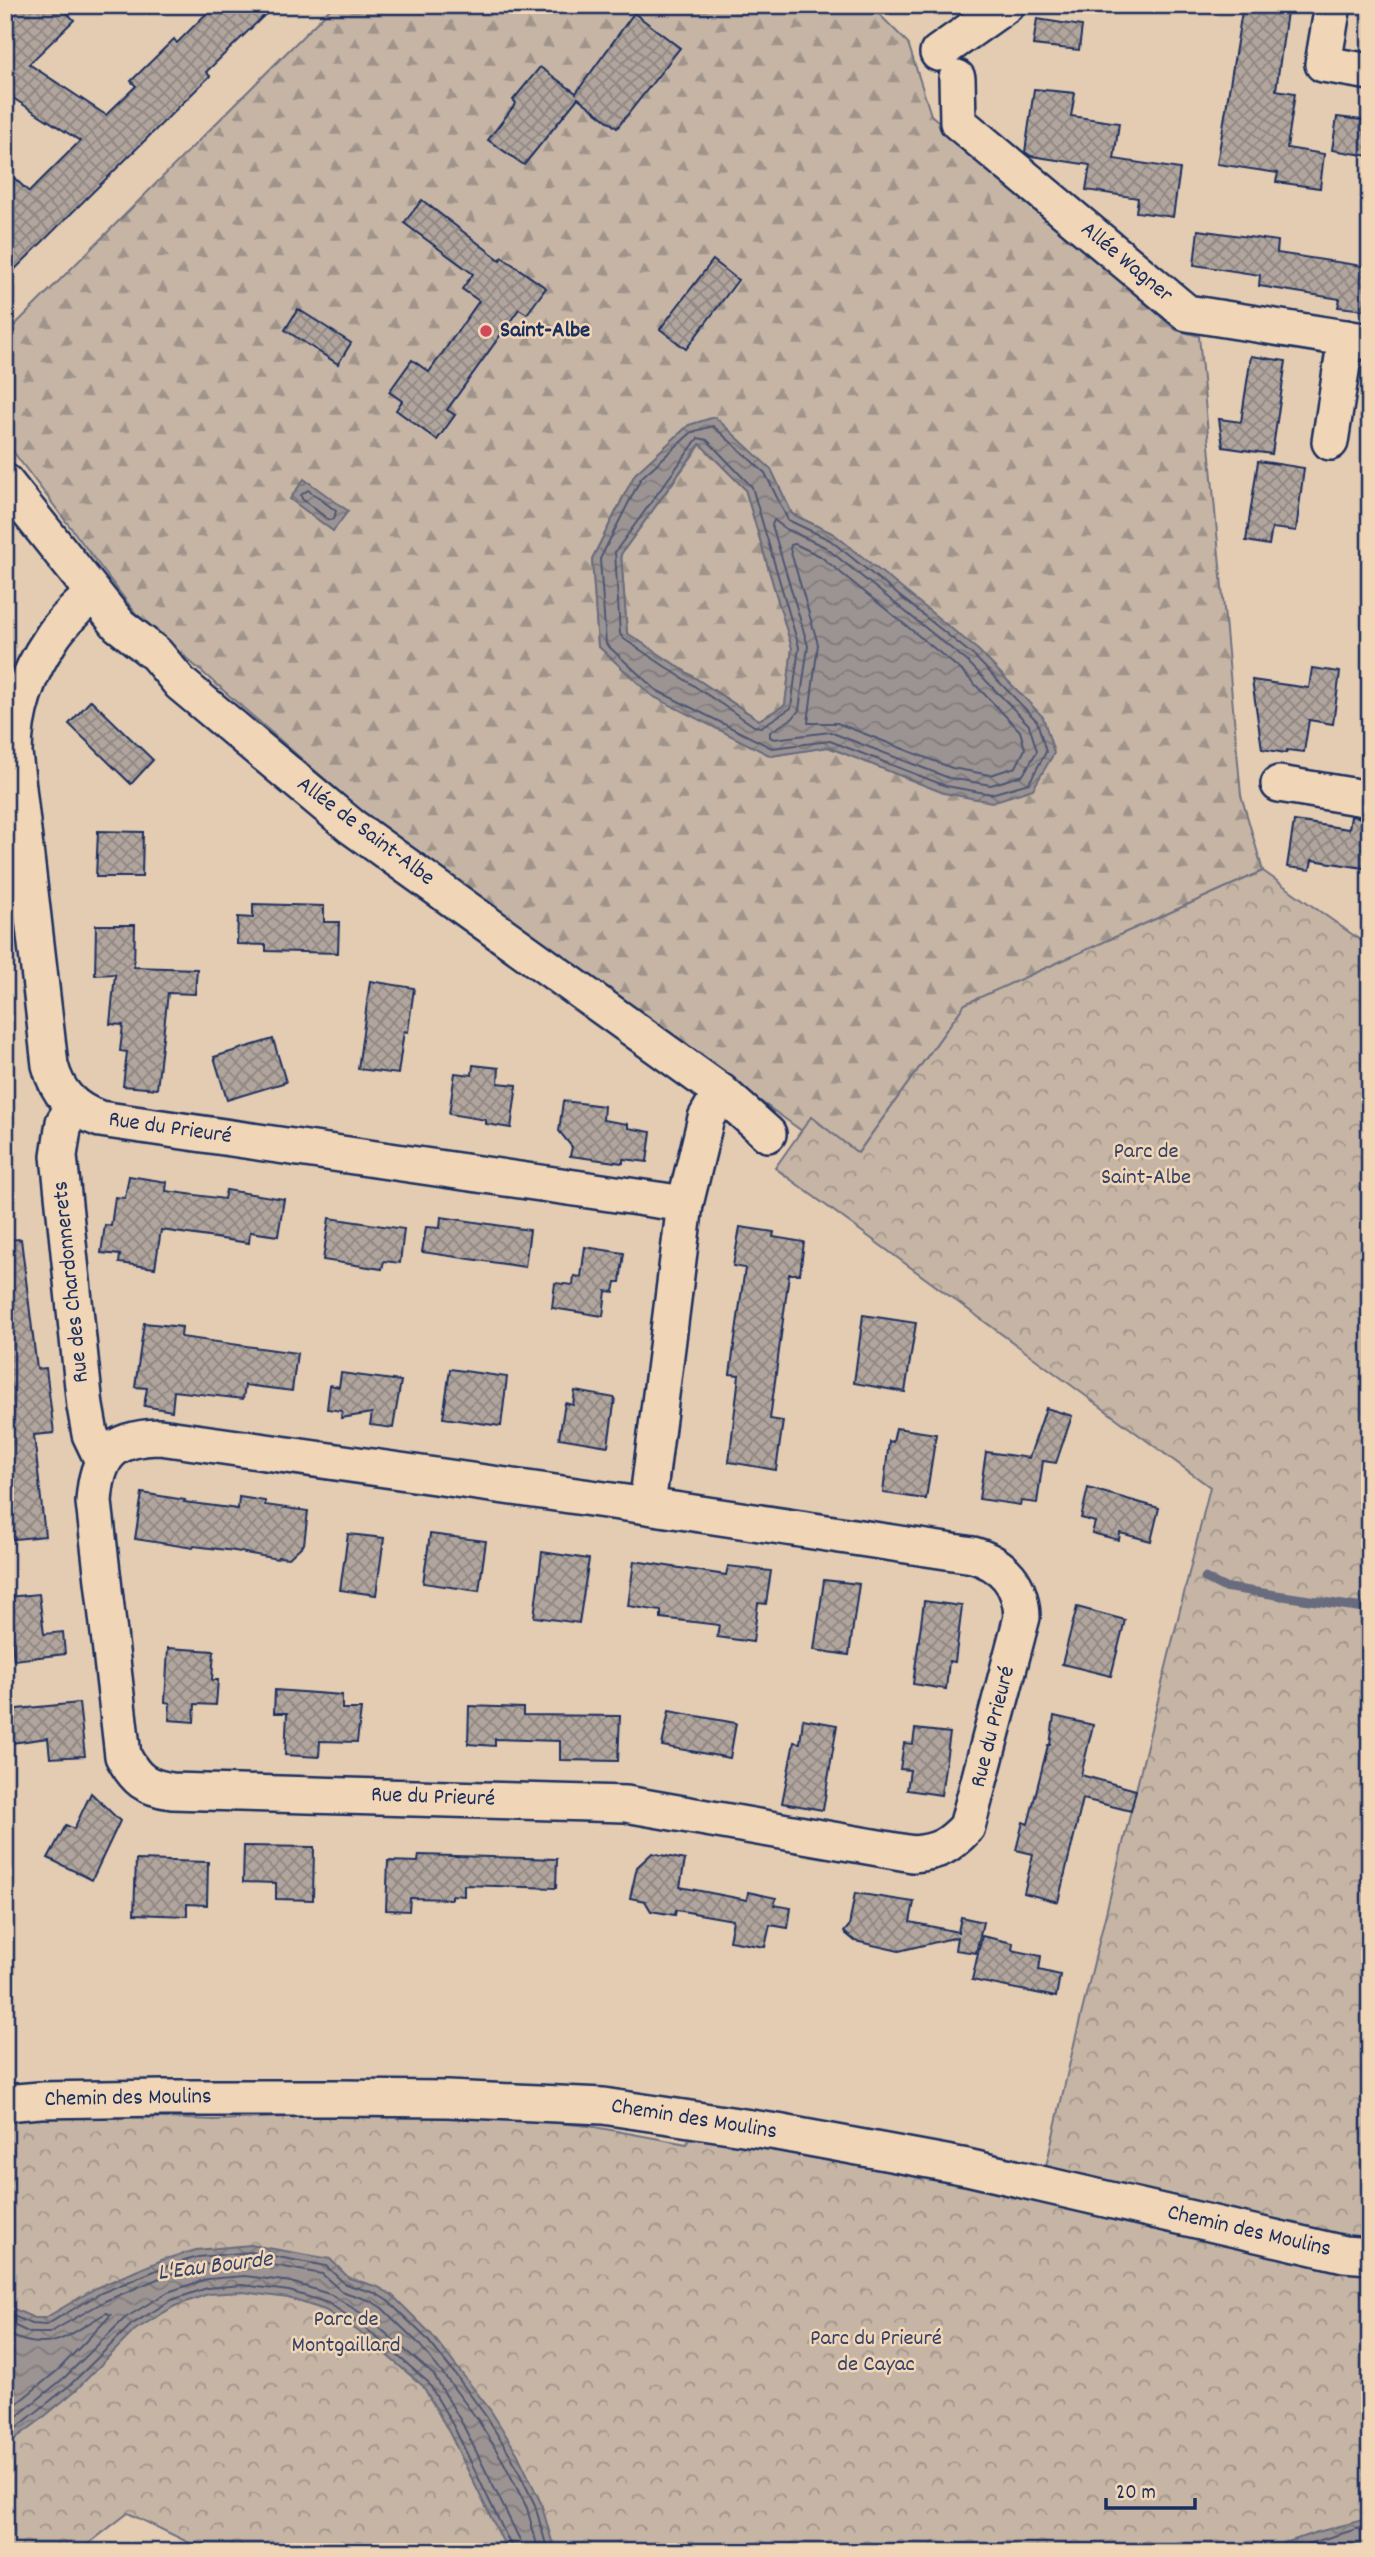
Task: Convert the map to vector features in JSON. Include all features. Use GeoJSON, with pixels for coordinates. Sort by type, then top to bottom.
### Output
{"type":"FeatureCollection","features":[{"type":"Feature","properties":{"kind":"street","name":"Allée Wagner"},"geometry":{"type":"LineString","coordinates":[[1006,5],[948,66],[958,122],[1186,313],[1358,340]]}},
{"type":"Feature","properties":{"kind":"street"},"geometry":{"type":"LineString","coordinates":[[1333,5],[1323,64],[1370,72]]}},
{"type":"Feature","properties":{"kind":"street"},"geometry":{"type":"LineString","coordinates":[[1330,442],[1358,340]]}},
{"type":"Feature","properties":{"kind":"street","name":"Allée de Saint-Albe"},"geometry":{"type":"LineString","coordinates":[[5,482],[118,625],[156,654],[181,684],[351,826],[721,1093],[768,1134]]}},
{"type":"Feature","properties":{"kind":"street"},"geometry":{"type":"LineString","coordinates":[[74,1106],[59,1089],[50,1065],[14,730],[19,706],[51,637],[92,594]]}},
{"type":"Feature","properties":{"kind":"street"},"geometry":{"type":"LineString","coordinates":[[1279,784],[1370,799]]}},
{"type":"Feature","properties":{"kind":"street"},"geometry":{"type":"LineString","coordinates":[[647,1506],[685,1204],[706,1118],[721,1093]]}},
{"type":"Feature","properties":{"kind":"street","name":"Rue du Prieuré"},"geometry":{"type":"LineString","coordinates":[[74,1106],[100,1119],[685,1204]]}},
{"type":"Feature","properties":{"kind":"street","name":"Rue des Chardonnerets"},"geometry":{"type":"LineString","coordinates":[[74,1106],[64,1122],[59,1156],[85,1406],[90,1434],[102,1459]]}},
{"type":"Feature","properties":{"kind":"street","name":"Rue du Prieuré"},"geometry":{"type":"LineString","coordinates":[[160,1437],[647,1506],[973,1555],[987,1559],[1010,1577],[1021,1602],[1022,1617],[972,1814],[967,1827],[957,1838],[932,1852],[914,1854],[626,1804],[172,1791],[153,1788],[139,1780],[123,1756],[94,1510],[94,1488],[102,1459],[125,1442],[160,1437]]}},
{"type":"Feature","properties":{"kind":"street","name":"Chemin des Moulins"},"geometry":{"type":"LineString","coordinates":[[5,2103],[123,2098],[323,2098],[447,2099],[603,2106],[776,2132],[955,2164],[1344,2254],[1370,2256]]}},
{"type":"Feature","properties":{"kind":"green space"},"geometry":{"type":"Polygon","coordinates":[[[334,5],[870,5],[908,43],[931,115],[1176,330],[1199,336],[1241,795],[1263,871],[965,1004],[857,1154],[812,1117],[802,1131],[375,823],[137,615],[5,441],[5,335],[334,5]],[[689,425],[635,474],[592,559],[598,646],[771,756],[828,747],[944,793],[834,534],[792,514],[771,469],[689,425]]]}},
{"type":"Feature","properties":{"kind":"green space"},"geometry":{"type":"Polygon","coordinates":[[[701,444],[745,489],[792,648],[785,705],[759,720],[627,633],[621,554],[701,444]]]}},
{"type":"Feature","properties":{"kind":"green space"},"geometry":{"type":"Polygon","coordinates":[[[1263,871],[1370,947],[1370,2552],[208,2552],[128,2513],[78,2552],[5,2552],[5,2118],[81,2115],[215,2120],[360,2114],[485,2116],[589,2126],[687,2144],[696,2119],[1042,2184],[1210,1487],[775,1168],[811,1117],[858,1153],[965,1004],[1263,871]]]}},
{"type":"Feature","properties":{"kind":"water"},"geometry":{"type":"Polygon","coordinates":[[[715,417],[771,469],[792,514],[834,534],[978,650],[1043,717],[1054,753],[1033,789],[992,802],[944,793],[828,747],[771,756],[652,696],[598,646],[592,559],[635,474],[689,425],[715,417]],[[700,444],[621,554],[627,633],[759,720],[785,705],[792,648],[745,489],[700,444]]]}},
{"type":"Feature","properties":{"kind":"water"},"geometry":{"type":"Polygon","coordinates":[[[304,479],[348,511],[333,531],[290,499],[304,479]]]}},
{"type":"Feature","properties":{"kind":"water","name":"L'Eau Bourde"},"geometry":{"type":"Polygon","coordinates":[[[251,2245],[330,2259],[349,2278],[378,2287],[392,2295],[431,2334],[491,2411],[517,2453],[541,2503],[555,2552],[508,2552],[448,2430],[423,2386],[358,2331],[325,2310],[288,2298],[243,2292],[208,2294],[175,2306],[135,2330],[76,2390],[5,2446],[5,2305],[34,2318],[45,2318],[98,2287],[162,2260],[196,2250],[251,2245]]]}},
{"type":"Feature","properties":{"kind":"water"},"geometry":{"type":"Polygon","coordinates":[[[1370,2518],[1370,2552],[1259,2552],[1314,2533],[1370,2518]]]}},
{"type":"Feature","properties":{"kind":"building"},"geometry":{"type":"Polygon","coordinates":[[[5,5],[59,5],[74,20],[29,64],[106,115],[136,86],[131,81],[174,39],[177,43],[215,5],[275,5],[206,72],[210,76],[5,279],[5,169],[29,192],[80,141],[5,93],[5,5]]]}},
{"type":"Feature","properties":{"kind":"building"},"geometry":{"type":"Polygon","coordinates":[[[1243,5],[1288,5],[1276,90],[1295,93],[1287,148],[1324,154],[1320,188],[1276,182],[1278,173],[1217,164],[1243,5]]]}},
{"type":"Feature","properties":{"kind":"building"},"geometry":{"type":"Polygon","coordinates":[[[634,13],[680,48],[617,128],[578,98],[524,165],[488,140],[516,103],[513,100],[540,67],[576,93],[634,13]]]}},
{"type":"Feature","properties":{"kind":"building"},"geometry":{"type":"Polygon","coordinates":[[[1037,19],[1082,26],[1079,50],[1033,45],[1037,19]]]}},
{"type":"Feature","properties":{"kind":"building"},"geometry":{"type":"Polygon","coordinates":[[[1034,89],[1075,93],[1071,116],[1119,123],[1114,159],[1180,169],[1173,217],[1136,212],[1138,198],[1086,190],[1090,165],[1031,156],[1025,152],[1034,89]]]}},
{"type":"Feature","properties":{"kind":"building"},"geometry":{"type":"Polygon","coordinates":[[[1337,117],[1370,121],[1370,156],[1332,150],[1337,117]]]}},
{"type":"Feature","properties":{"kind":"building"},"geometry":{"type":"Polygon","coordinates":[[[422,200],[500,260],[502,257],[546,288],[527,314],[519,309],[447,410],[455,415],[437,440],[396,410],[402,401],[389,392],[412,360],[429,372],[479,301],[462,289],[473,274],[404,223],[422,200]]]}},
{"type":"Feature","properties":{"kind":"building"},"geometry":{"type":"Polygon","coordinates":[[[1198,230],[1278,241],[1277,253],[1370,267],[1370,304],[1365,303],[1364,310],[1338,307],[1340,299],[1259,286],[1260,275],[1194,265],[1198,230]]]}},
{"type":"Feature","properties":{"kind":"building"},"geometry":{"type":"Polygon","coordinates":[[[713,260],[738,280],[686,349],[660,329],[713,260]]]}},
{"type":"Feature","properties":{"kind":"building"},"geometry":{"type":"Polygon","coordinates":[[[298,309],[351,343],[338,364],[285,330],[298,309]]]}},
{"type":"Feature","properties":{"kind":"building"},"geometry":{"type":"Polygon","coordinates":[[[1251,356],[1286,361],[1272,454],[1223,447],[1219,419],[1241,422],[1251,356]]]}},
{"type":"Feature","properties":{"kind":"building"},"geometry":{"type":"Polygon","coordinates":[[[1258,461],[1304,468],[1296,531],[1272,528],[1269,545],[1246,541],[1258,461]]]}},
{"type":"Feature","properties":{"kind":"building"},"geometry":{"type":"Polygon","coordinates":[[[1312,668],[1340,672],[1333,724],[1309,720],[1304,752],[1287,750],[1286,753],[1262,749],[1252,680],[1309,688],[1312,668]]]}},
{"type":"Feature","properties":{"kind":"building"},"geometry":{"type":"Polygon","coordinates":[[[91,700],[153,760],[131,784],[69,724],[91,700]]]}},
{"type":"Feature","properties":{"kind":"building"},"geometry":{"type":"Polygon","coordinates":[[[1351,816],[1370,819],[1370,869],[1312,860],[1310,870],[1287,867],[1294,821],[1349,829],[1351,816]]]}},
{"type":"Feature","properties":{"kind":"building"},"geometry":{"type":"Polygon","coordinates":[[[98,831],[143,832],[142,877],[96,877],[98,831]]]}},
{"type":"Feature","properties":{"kind":"building"},"geometry":{"type":"Polygon","coordinates":[[[253,904],[324,906],[324,922],[339,922],[338,953],[266,951],[266,945],[237,944],[238,917],[253,918],[253,904]]]}},
{"type":"Feature","properties":{"kind":"building"},"geometry":{"type":"Polygon","coordinates":[[[96,925],[135,925],[134,967],[197,969],[195,994],[168,993],[157,1089],[123,1086],[127,1052],[120,1051],[123,1025],[110,1024],[115,974],[95,975],[96,925]]]}},
{"type":"Feature","properties":{"kind":"building"},"geometry":{"type":"Polygon","coordinates":[[[370,981],[414,988],[408,1032],[404,1031],[398,1074],[358,1069],[370,981]]]}},
{"type":"Feature","properties":{"kind":"building"},"geometry":{"type":"Polygon","coordinates":[[[273,1039],[286,1082],[227,1100],[214,1057],[273,1039]]]}},
{"type":"Feature","properties":{"kind":"building"},"geometry":{"type":"Polygon","coordinates":[[[473,1065],[499,1068],[498,1083],[517,1085],[511,1128],[486,1124],[486,1120],[449,1114],[455,1073],[472,1075],[473,1065]]]}},
{"type":"Feature","properties":{"kind":"building"},"geometry":{"type":"Polygon","coordinates":[[[563,1101],[604,1106],[603,1120],[628,1124],[628,1128],[651,1132],[647,1162],[623,1159],[623,1163],[570,1156],[572,1147],[559,1131],[563,1101]]]}},
{"type":"Feature","properties":{"kind":"building"},"geometry":{"type":"Polygon","coordinates":[[[129,1176],[167,1182],[166,1191],[224,1199],[226,1190],[284,1199],[278,1236],[250,1232],[249,1243],[161,1230],[155,1268],[119,1263],[120,1255],[101,1253],[105,1225],[111,1226],[115,1197],[125,1198],[129,1176]]]}},
{"type":"Feature","properties":{"kind":"building"},"geometry":{"type":"Polygon","coordinates":[[[441,1217],[530,1230],[525,1267],[422,1252],[426,1227],[440,1228],[441,1217]]]}},
{"type":"Feature","properties":{"kind":"building"},"geometry":{"type":"Polygon","coordinates":[[[329,1218],[404,1229],[400,1263],[384,1261],[382,1269],[323,1260],[329,1218]]]}},
{"type":"Feature","properties":{"kind":"building"},"geometry":{"type":"Polygon","coordinates":[[[740,1227],[774,1232],[773,1237],[804,1242],[800,1274],[789,1274],[770,1419],[783,1421],[776,1470],[729,1462],[739,1375],[730,1374],[745,1268],[733,1266],[740,1227]]]}},
{"type":"Feature","properties":{"kind":"building"},"geometry":{"type":"Polygon","coordinates":[[[21,1239],[37,1369],[46,1368],[54,1433],[34,1435],[45,1536],[5,1540],[5,1481],[13,1480],[5,1413],[5,1240],[21,1239]]]}},
{"type":"Feature","properties":{"kind":"building"},"geometry":{"type":"Polygon","coordinates":[[[585,1247],[624,1253],[620,1282],[616,1282],[614,1292],[606,1291],[603,1316],[552,1308],[555,1283],[573,1285],[574,1276],[581,1277],[585,1247]]]}},
{"type":"Feature","properties":{"kind":"building"},"geometry":{"type":"Polygon","coordinates":[[[863,1315],[916,1323],[905,1392],[854,1383],[863,1315]]]}},
{"type":"Feature","properties":{"kind":"building"},"geometry":{"type":"Polygon","coordinates":[[[144,1323],[182,1327],[181,1337],[297,1353],[292,1391],[245,1385],[243,1399],[174,1391],[172,1411],[144,1406],[147,1388],[135,1387],[144,1323]]]}},
{"type":"Feature","properties":{"kind":"building"},"geometry":{"type":"Polygon","coordinates":[[[450,1369],[507,1377],[501,1426],[443,1418],[450,1369]]]}},
{"type":"Feature","properties":{"kind":"building"},"geometry":{"type":"Polygon","coordinates":[[[341,1373],[401,1381],[393,1428],[370,1425],[372,1413],[341,1418],[342,1411],[327,1409],[330,1385],[339,1387],[341,1373]]]}},
{"type":"Feature","properties":{"kind":"building"},"geometry":{"type":"Polygon","coordinates":[[[575,1391],[615,1398],[608,1446],[559,1438],[565,1403],[573,1405],[575,1391]]]}},
{"type":"Feature","properties":{"kind":"building"},"geometry":{"type":"Polygon","coordinates":[[[1046,1408],[1072,1416],[1056,1463],[1043,1461],[1037,1503],[1021,1501],[1020,1505],[979,1499],[986,1452],[1029,1458],[1046,1408]]]}},
{"type":"Feature","properties":{"kind":"building"},"geometry":{"type":"Polygon","coordinates":[[[896,1428],[936,1434],[926,1499],[883,1493],[889,1441],[893,1442],[896,1428]]]}},
{"type":"Feature","properties":{"kind":"building"},"geometry":{"type":"Polygon","coordinates":[[[1088,1488],[1159,1508],[1151,1541],[1120,1533],[1119,1540],[1092,1533],[1095,1522],[1081,1518],[1088,1488]]]}},
{"type":"Feature","properties":{"kind":"building"},"geometry":{"type":"Polygon","coordinates":[[[142,1493],[238,1509],[239,1497],[265,1501],[265,1505],[308,1511],[304,1544],[289,1558],[277,1559],[135,1539],[142,1493]]]}},
{"type":"Feature","properties":{"kind":"building"},"geometry":{"type":"Polygon","coordinates":[[[348,1534],[384,1538],[376,1595],[340,1590],[348,1534]]]}},
{"type":"Feature","properties":{"kind":"building"},"geometry":{"type":"Polygon","coordinates":[[[430,1534],[486,1541],[479,1591],[423,1583],[430,1534]]]}},
{"type":"Feature","properties":{"kind":"building"},"geometry":{"type":"Polygon","coordinates":[[[542,1552],[589,1559],[579,1623],[534,1617],[542,1552]]]}},
{"type":"Feature","properties":{"kind":"building"},"geometry":{"type":"Polygon","coordinates":[[[634,1561],[726,1575],[728,1566],[771,1571],[766,1604],[758,1603],[753,1642],[717,1637],[719,1625],[661,1618],[661,1611],[628,1606],[634,1561]]]}},
{"type":"Feature","properties":{"kind":"building"},"geometry":{"type":"Polygon","coordinates":[[[824,1580],[859,1584],[849,1655],[814,1650],[824,1580]]]}},
{"type":"Feature","properties":{"kind":"building"},"geometry":{"type":"Polygon","coordinates":[[[39,1594],[44,1634],[63,1632],[65,1654],[14,1660],[7,1597],[39,1594]]]}},
{"type":"Feature","properties":{"kind":"building"},"geometry":{"type":"Polygon","coordinates":[[[924,1601],[962,1606],[955,1662],[949,1661],[946,1689],[913,1684],[924,1601]]]}},
{"type":"Feature","properties":{"kind":"building"},"geometry":{"type":"Polygon","coordinates":[[[1077,1607],[1125,1620],[1111,1676],[1062,1664],[1077,1607]]]}},
{"type":"Feature","properties":{"kind":"building"},"geometry":{"type":"Polygon","coordinates":[[[168,1648],[214,1651],[212,1680],[218,1680],[216,1705],[195,1704],[194,1722],[169,1720],[170,1703],[165,1702],[168,1648]]]}},
{"type":"Feature","properties":{"kind":"building"},"geometry":{"type":"Polygon","coordinates":[[[275,1690],[342,1695],[342,1709],[361,1709],[357,1742],[320,1741],[319,1757],[285,1755],[287,1713],[274,1713],[275,1690]]]}},
{"type":"Feature","properties":{"kind":"building"},"geometry":{"type":"Polygon","coordinates":[[[79,1703],[85,1756],[50,1758],[48,1738],[11,1743],[7,1710],[79,1703]]]}},
{"type":"Feature","properties":{"kind":"building"},"geometry":{"type":"Polygon","coordinates":[[[469,1706],[523,1708],[523,1715],[620,1716],[618,1761],[560,1760],[560,1741],[495,1739],[495,1746],[468,1744],[469,1706]]]}},
{"type":"Feature","properties":{"kind":"building"},"geometry":{"type":"Polygon","coordinates":[[[669,1711],[736,1723],[730,1758],[662,1746],[669,1711]]]}},
{"type":"Feature","properties":{"kind":"building"},"geometry":{"type":"Polygon","coordinates":[[[1054,1716],[1093,1725],[1081,1775],[1136,1790],[1131,1811],[1083,1799],[1058,1902],[1024,1893],[1033,1854],[1016,1850],[1023,1822],[1028,1824],[1050,1745],[1054,1716]]]}},
{"type":"Feature","properties":{"kind":"building"},"geometry":{"type":"Polygon","coordinates":[[[803,1719],[837,1725],[823,1810],[782,1803],[794,1742],[800,1743],[803,1719]]]}},
{"type":"Feature","properties":{"kind":"building"},"geometry":{"type":"Polygon","coordinates":[[[915,1729],[950,1733],[941,1795],[907,1790],[910,1770],[900,1769],[904,1743],[913,1744],[915,1729]]]}},
{"type":"Feature","properties":{"kind":"building"},"geometry":{"type":"Polygon","coordinates":[[[91,1793],[120,1821],[92,1880],[48,1858],[66,1825],[74,1829],[91,1793]]]}},
{"type":"Feature","properties":{"kind":"building"},"geometry":{"type":"Polygon","coordinates":[[[244,1846],[314,1847],[313,1900],[276,1899],[276,1883],[243,1882],[244,1846]]]}},
{"type":"Feature","properties":{"kind":"building"},"geometry":{"type":"Polygon","coordinates":[[[652,1853],[685,1860],[680,1887],[747,1900],[748,1892],[776,1898],[774,1905],[791,1908],[788,1928],[770,1925],[765,1947],[729,1941],[733,1920],[676,1910],[675,1915],[651,1911],[645,1901],[630,1898],[637,1867],[652,1853]]]}},
{"type":"Feature","properties":{"kind":"building"},"geometry":{"type":"Polygon","coordinates":[[[419,1855],[557,1859],[556,1888],[464,1885],[464,1896],[452,1895],[452,1899],[410,1898],[409,1911],[386,1910],[388,1861],[418,1862],[419,1855]]]}},
{"type":"Feature","properties":{"kind":"building"},"geometry":{"type":"Polygon","coordinates":[[[136,1860],[208,1862],[207,1905],[187,1904],[187,1916],[134,1914],[136,1860]]]}},
{"type":"Feature","properties":{"kind":"building"},"geometry":{"type":"Polygon","coordinates":[[[855,1893],[914,1902],[910,1922],[958,1932],[961,1917],[983,1922],[976,1953],[955,1950],[957,1937],[899,1951],[855,1941],[844,1932],[849,1926],[855,1893]]]}},
{"type":"Feature","properties":{"kind":"building"},"geometry":{"type":"Polygon","coordinates":[[[982,1936],[1013,1943],[1012,1950],[1041,1956],[1039,1970],[1060,1975],[1056,1997],[972,1980],[982,1936]]]}},
{"type":"Feature","properties":{"kind":"waterway"},"geometry":{"type":"LineString","coordinates":[[1205,1578],[1223,1587],[1370,1609]]}},
{"type":"Feature","properties":{"kind":"place","name":"Saint-Albe"},"geometry":{"type":"Point","coordinates":[486,331]}},
{"type":"Feature","properties":{"kind":"park label","name":"Parc de Saint-Albe"},"geometry":{"type":"Point","coordinates":[1146,1165]}},
{"type":"Feature","properties":{"kind":"park label","name":"Parc de Montgaillard"},"geometry":{"type":"Point","coordinates":[346,2333]}},
{"type":"Feature","properties":{"kind":"park label","name":"Parc du Prieuré de Cayac"},"geometry":{"type":"Point","coordinates":[876,2352]}}]}
